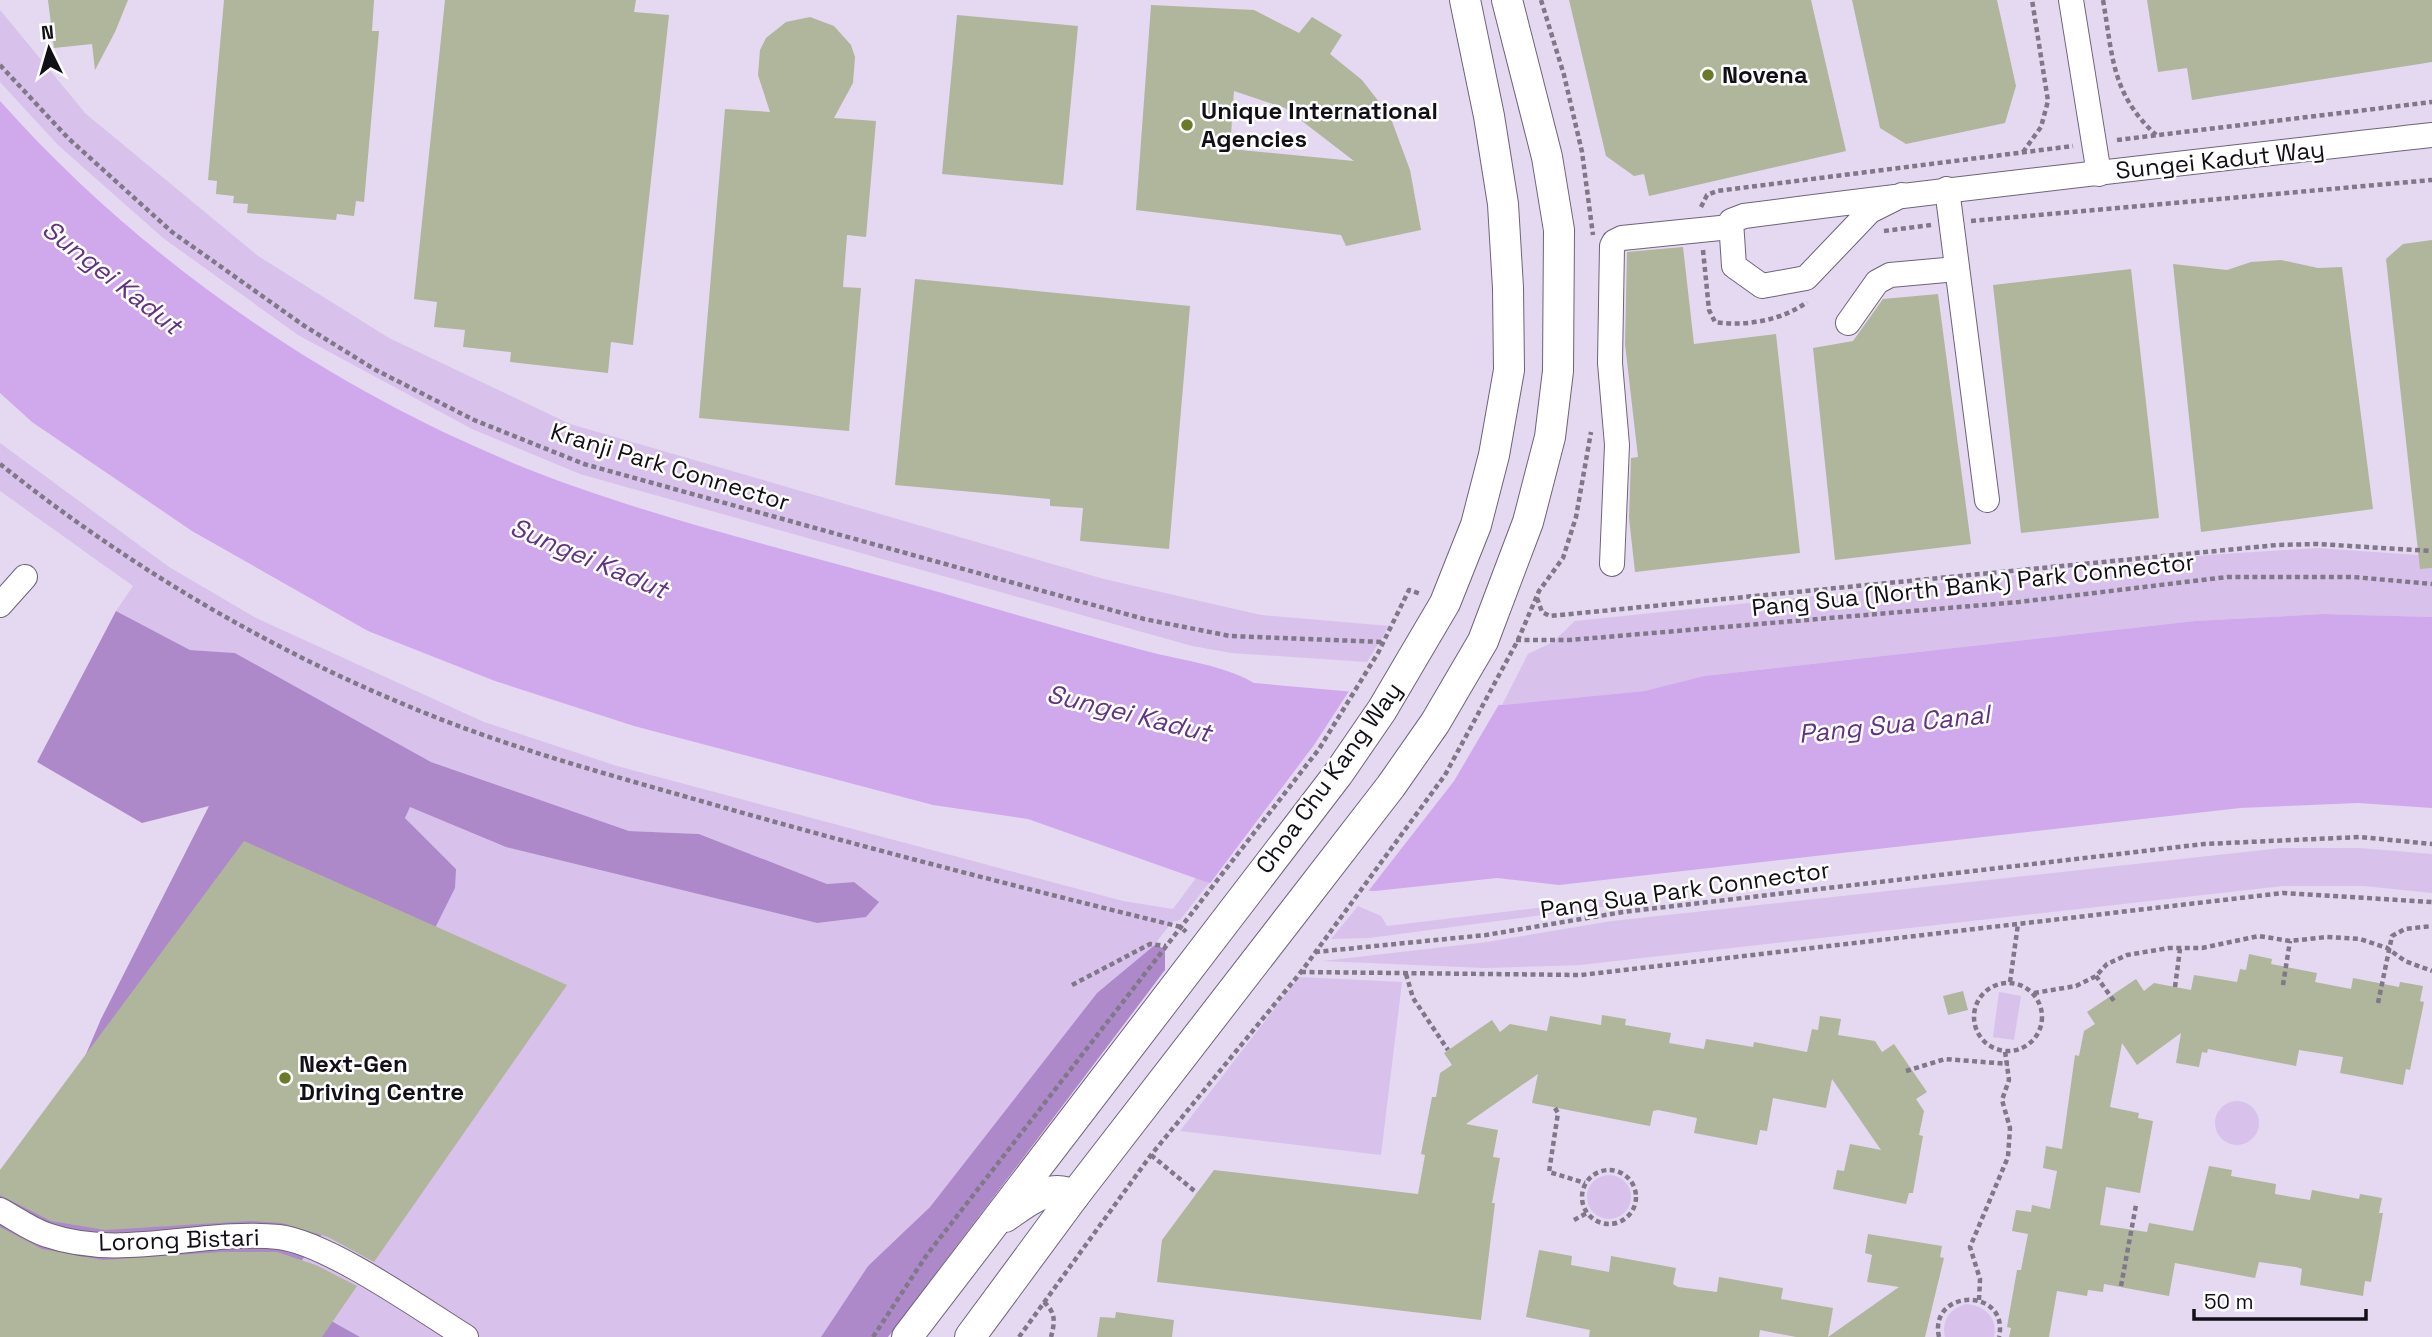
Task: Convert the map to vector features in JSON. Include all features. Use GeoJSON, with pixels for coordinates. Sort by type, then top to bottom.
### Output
{"type":"FeatureCollection","features":[{"type":"Feature","properties":{"kind":"main road"},"geometry":{"type":"LineString","coordinates":[[1451,0],[1471,30]]}},
{"type":"Feature","properties":{"kind":"main road","name":"Choa Chu Kang Way"},"geometry":{"type":"LineString","coordinates":[[907,1337],[1221,923],[1338,774],[1415,655],[1445,603],[1476,525],[1494,455],[1509,370],[1503,204],[1489,116],[1465,0]]}},
{"type":"Feature","properties":{"kind":"main road"},"geometry":{"type":"LineString","coordinates":[[970,1337],[1074,1196],[1280,932],[1435,723],[1474,659],[1528,522],[1550,437],[1558,371],[1559,230],[1547,157],[1510,4]]}},
{"type":"Feature","properties":{"kind":"main road"},"geometry":{"type":"LineString","coordinates":[[990,1226],[1038,1195],[1054,1191],[1074,1196]]}},
{"type":"Feature","properties":{"kind":"street","name":"Sungei Kadut Way"},"geometry":{"type":"LineString","coordinates":[[2071,0],[2099,174],[2432,135]]}},
{"type":"Feature","properties":{"kind":"street"},"geometry":{"type":"LineString","coordinates":[[1902,195],[1870,211],[1806,278],[1762,286],[1734,266],[1731,221],[1744,216],[1947,189],[2099,174]]}},
{"type":"Feature","properties":{"kind":"street"},"geometry":{"type":"LineString","coordinates":[[1947,189],[1987,500]]}},
{"type":"Feature","properties":{"kind":"street"},"geometry":{"type":"LineString","coordinates":[[1612,564],[1617,445],[1610,363],[1612,246],[1614,242],[1622,239],[1730,227]]}},
{"type":"Feature","properties":{"kind":"street"},"geometry":{"type":"LineString","coordinates":[[1848,323],[1877,282],[1890,275],[1957,269]]}},
{"type":"Feature","properties":{"kind":"street"},"geometry":{"type":"LineString","coordinates":[[0,605],[25,577]]}},
{"type":"Feature","properties":{"kind":"street","name":"Lorong Bistari"},"geometry":{"type":"LineString","coordinates":[[0,1210],[45,1235],[80,1243],[120,1246],[228,1236],[281,1237],[320,1249],[466,1337]]}},
{"type":"Feature","properties":{"kind":"path"},"geometry":{"type":"LineString","coordinates":[[2023,152],[2041,127],[2048,101],[2032,0]]}},
{"type":"Feature","properties":{"kind":"path"},"geometry":{"type":"LineString","coordinates":[[2104,0],[2118,81],[2127,104],[2156,136]]}},
{"type":"Feature","properties":{"kind":"path","name":"Kranji Park Connector"},"geometry":{"type":"LineString","coordinates":[[0,65],[68,138],[172,232],[303,325],[374,369],[474,420],[584,464],[1144,618],[1230,636],[1384,642]]}},
{"type":"Feature","properties":{"kind":"path"},"geometry":{"type":"LineString","coordinates":[[1814,294],[1805,304],[1781,316],[1729,324],[1715,322],[1709,310],[1700,230],[1702,204],[1707,195],[1717,191],[2432,102]]}},
{"type":"Feature","properties":{"kind":"path"},"geometry":{"type":"LineString","coordinates":[[1879,231],[2432,180]]}},
{"type":"Feature","properties":{"kind":"path"},"geometry":{"type":"LineString","coordinates":[[0,464],[145,571],[297,655],[418,710],[543,755],[901,858],[1181,927],[1203,947]]}},
{"type":"Feature","properties":{"kind":"path"},"geometry":{"type":"LineString","coordinates":[[1536,597],[1542,612],[1550,616],[2277,545],[2317,544],[2432,551]]}},
{"type":"Feature","properties":{"kind":"path","name":"Pang Sua (North Bank) Park Connector"},"geometry":{"type":"LineString","coordinates":[[1518,640],[1570,640],[2019,602],[2227,577],[2353,577],[2432,584]]}},
{"type":"Feature","properties":{"kind":"path"},"geometry":{"type":"LineString","coordinates":[[873,1337],[926,1255],[1319,749],[1378,653],[1409,590]]}},
{"type":"Feature","properties":{"kind":"path"},"geometry":{"type":"LineString","coordinates":[[1018,1337],[1152,1155],[1301,972],[1323,938],[1445,775],[1518,640],[1539,591]]}},
{"type":"Feature","properties":{"kind":"path","name":"Pang Sua Park Connector"},"geometry":{"type":"LineString","coordinates":[[1314,952],[1486,936],[1623,912],[2204,844],[2360,837],[2432,844]]}},
{"type":"Feature","properties":{"kind":"path"},"geometry":{"type":"LineString","coordinates":[[1301,972],[1581,975],[2283,893],[2432,902]]}},
{"type":"Feature","properties":{"kind":"path"},"geometry":{"type":"LineString","coordinates":[[2010,982],[2018,924]]}},
{"type":"Feature","properties":{"kind":"path"},"geometry":{"type":"LineString","coordinates":[[2378,1003],[2392,936],[2405,929],[2432,926]]}},
{"type":"Feature","properties":{"kind":"path"},"geometry":{"type":"LineString","coordinates":[[2034,993],[2076,986],[2096,975],[2107,964],[2127,955],[2259,936],[2290,942],[2342,937],[2360,939],[2388,948],[2405,961],[2432,971]]}},
{"type":"Feature","properties":{"kind":"path"},"geometry":{"type":"LineString","coordinates":[[2283,985],[2290,942]]}},
{"type":"Feature","properties":{"kind":"path"},"geometry":{"type":"LineString","coordinates":[[1072,985],[1150,944],[1166,946]]}},
{"type":"Feature","properties":{"kind":"path"},"geometry":{"type":"LineString","coordinates":[[2175,987],[2180,949]]}},
{"type":"Feature","properties":{"kind":"path"},"geometry":{"type":"LineString","coordinates":[[1406,974],[1413,998],[1448,1050]]}},
{"type":"Feature","properties":{"kind":"path"},"geometry":{"type":"LineString","coordinates":[[2096,975],[2114,1001]]}},
{"type":"Feature","properties":{"kind":"path"},"geometry":{"type":"LineString","coordinates":[[2010,982],[2023,985],[2034,993],[2041,1005],[2043,1019],[2039,1032],[2031,1043],[2019,1049],[2005,1051],[1992,1048],[1982,1040],[1975,1028],[1973,1015],[1976,1002],[1984,991],[1996,984],[2010,982]]}},
{"type":"Feature","properties":{"kind":"path"},"geometry":{"type":"LineString","coordinates":[[1979,1300],[1980,1279],[1970,1247],[2008,1157],[2010,1128],[2002,1100],[2009,1080],[2009,1064],[2005,1051]]}},
{"type":"Feature","properties":{"kind":"path"},"geometry":{"type":"LineString","coordinates":[[1906,1071],[1945,1059],[2009,1064]]}},
{"type":"Feature","properties":{"kind":"path"},"geometry":{"type":"LineString","coordinates":[[1555,1108],[1558,1113],[1549,1172],[1585,1184]]}},
{"type":"Feature","properties":{"kind":"path"},"geometry":{"type":"LineString","coordinates":[[1152,1155],[1197,1193]]}},
{"type":"Feature","properties":{"kind":"path"},"geometry":{"type":"LineString","coordinates":[[1611,1170],[1625,1175],[1634,1187],[1636,1200],[1632,1212],[1622,1221],[1609,1224],[1597,1221],[1587,1213],[1582,1198],[1585,1184],[1596,1173],[1611,1170]]}},
{"type":"Feature","properties":{"kind":"path"},"geometry":{"type":"LineString","coordinates":[[2121,1286],[2136,1205]]}},
{"type":"Feature","properties":{"kind":"path"},"geometry":{"type":"LineString","coordinates":[[1574,1220],[1587,1213]]}},
{"type":"Feature","properties":{"kind":"path"},"geometry":{"type":"LineString","coordinates":[[1939,1337],[1939,1321],[1945,1310],[1966,1298],[1979,1300],[1996,1313],[2000,1322],[1999,1337]]}},
{"type":"Feature","properties":{"kind":"path"},"geometry":{"type":"LineString","coordinates":[[1044,1302],[1053,1310],[1055,1319],[1051,1337]]}},
{"type":"Feature","properties":{"kind":"shaded area"},"geometry":{"type":"Polygon","coordinates":[[[0,10],[86,114],[258,256],[389,338],[570,424],[1104,579],[1261,615],[1389,626],[1367,662],[1232,653],[1192,646],[580,474],[472,429],[298,335],[163,238],[58,145],[0,82],[0,10]]]}},
{"type":"Feature","properties":{"kind":"shaded area"},"geometry":{"type":"Polygon","coordinates":[[[0,443],[169,567],[256,618],[484,722],[617,766],[1123,901],[1173,909],[1196,878],[1209,883],[1180,920],[1172,922],[1148,953],[1097,993],[930,1207],[868,1266],[821,1337],[360,1337],[278,1291],[323,1233],[401,975],[456,869],[405,818],[410,806],[446,821],[688,890],[817,923],[854,882],[827,884],[699,834],[629,831],[431,762],[235,653],[190,650],[116,611],[133,586],[0,491],[0,443]]]}},
{"type":"Feature","properties":{"kind":"shaded area"},"geometry":{"type":"Polygon","coordinates":[[[2317,548],[2432,556],[2432,617],[2323,614],[2195,621],[1704,676],[1644,691],[1502,705],[1528,654],[1553,642],[1575,621],[2208,555],[2317,548]]]}},
{"type":"Feature","properties":{"kind":"shaded area"},"geometry":{"type":"Polygon","coordinates":[[[116,611],[190,650],[235,653],[431,762],[629,831],[699,834],[827,884],[854,882],[879,902],[866,917],[817,923],[506,847],[410,807],[405,818],[456,869],[455,888],[423,952],[323,1233],[278,1291],[360,1337],[0,1337],[0,1189],[60,1115],[101,1019],[209,806],[142,823],[37,762],[116,611]]]}},
{"type":"Feature","properties":{"kind":"shaded area"},"geometry":{"type":"Polygon","coordinates":[[[2282,848],[2360,848],[2432,854],[2432,893],[2363,886],[2283,886],[1580,965],[1485,968],[1323,961],[1487,942],[1612,921],[2282,848]]]}},
{"type":"Feature","properties":{"kind":"shaded area"},"geometry":{"type":"Polygon","coordinates":[[[1610,899],[1610,906],[1369,938],[1331,939],[1358,906],[1381,916],[1387,926],[1610,899]]]}},
{"type":"Feature","properties":{"kind":"shaded area"},"geometry":{"type":"Polygon","coordinates":[[[1156,944],[1165,950],[1165,970],[888,1337],[821,1337],[868,1266],[930,1207],[1097,993],[1156,944]]]}},
{"type":"Feature","properties":{"kind":"shaded area"},"geometry":{"type":"Polygon","coordinates":[[[1299,977],[1402,982],[1381,1155],[1180,1131],[1299,977]]]}},
{"type":"Feature","properties":{"kind":"shaded area"},"geometry":{"type":"Polygon","coordinates":[[[1999,992],[2021,996],[2014,1040],[1993,1037],[1999,992]]]}},
{"type":"Feature","properties":{"kind":"shaded area"},"geometry":{"type":"Polygon","coordinates":[[[2237,1101],[2253,1107],[2259,1123],[2253,1139],[2237,1145],[2221,1139],[2215,1123],[2221,1107],[2237,1101]]]}},
{"type":"Feature","properties":{"kind":"shaded area"},"geometry":{"type":"Polygon","coordinates":[[[1609,1175],[1624,1182],[1631,1197],[1624,1212],[1609,1219],[1594,1212],[1587,1197],[1594,1182],[1609,1175]]]}},
{"type":"Feature","properties":{"kind":"shaded area"},"geometry":{"type":"Polygon","coordinates":[[[1967,1304],[1979,1307],[1989,1314],[1994,1324],[1994,1337],[1945,1337],[1944,1325],[1949,1315],[1956,1308],[1967,1304]]]}},
{"type":"Feature","properties":{"kind":"water"},"geometry":{"type":"Polygon","coordinates":[[[0,101],[60,164],[124,223],[192,278],[264,330],[339,377],[416,419],[495,456],[576,487],[712,530],[1120,644],[1215,667],[1254,683],[1502,705],[1644,691],[1704,676],[2195,621],[2323,614],[2432,617],[2432,808],[2358,803],[2240,808],[1559,885],[1497,878],[1375,891],[1209,883],[1028,819],[933,805],[634,726],[495,681],[368,631],[192,531],[32,422],[0,393],[0,101]]]}},
{"type":"Feature","properties":{"kind":"pier"},"geometry":{"type":"Polygon","coordinates":[[[1351,688],[1501,701],[1454,781],[1366,894],[1208,886],[1314,745],[1351,688]]]}},
{"type":"Feature","properties":{"kind":"building"},"geometry":{"type":"Polygon","coordinates":[[[48,0],[128,0],[95,70],[92,44],[54,48],[48,0]]]}},
{"type":"Feature","properties":{"kind":"building"},"geometry":{"type":"Polygon","coordinates":[[[224,0],[374,0],[372,31],[379,31],[364,202],[356,201],[354,216],[337,214],[336,220],[247,213],[248,204],[233,203],[234,196],[216,194],[217,181],[208,180],[224,0]]]}},
{"type":"Feature","properties":{"kind":"building"},"geometry":{"type":"Polygon","coordinates":[[[445,0],[636,0],[634,12],[669,15],[633,345],[611,342],[608,373],[510,362],[511,352],[463,347],[465,330],[434,327],[437,302],[414,299],[445,0]]]}},
{"type":"Feature","properties":{"kind":"building","name":"Novena"},"geometry":{"type":"Polygon","coordinates":[[[1569,0],[1811,0],[1846,151],[1649,196],[1644,174],[1634,176],[1606,156],[1569,0]]]}},
{"type":"Feature","properties":{"kind":"building","name":"Novena"},"geometry":{"type":"Polygon","coordinates":[[[1852,0],[1997,0],[2016,86],[2005,123],[1906,144],[1880,128],[1852,0]]]}},
{"type":"Feature","properties":{"kind":"building"},"geometry":{"type":"Polygon","coordinates":[[[2147,0],[2432,0],[2432,62],[2192,100],[2187,68],[2158,72],[2147,0]]]}},
{"type":"Feature","properties":{"kind":"building","name":"Unique International Agencies"},"geometry":{"type":"Polygon","coordinates":[[[1151,5],[1254,10],[1299,33],[1312,17],[1342,35],[1330,54],[1362,80],[1390,116],[1410,170],[1421,230],[1346,246],[1341,235],[1136,210],[1151,5]],[[1234,91],[1230,149],[1354,161],[1285,108],[1234,91]]]}},
{"type":"Feature","properties":{"kind":"building"},"geometry":{"type":"Polygon","coordinates":[[[957,15],[1078,26],[1063,185],[942,174],[957,15]]]}},
{"type":"Feature","properties":{"kind":"building"},"geometry":{"type":"Polygon","coordinates":[[[810,17],[834,26],[851,45],[855,57],[853,83],[834,118],[876,121],[866,237],[847,235],[843,287],[861,288],[849,431],[699,418],[725,109],[770,112],[758,75],[760,50],[766,38],[786,22],[810,17]]]}},
{"type":"Feature","properties":{"kind":"building"},"geometry":{"type":"Polygon","coordinates":[[[2432,240],[2432,568],[2420,569],[2386,259],[2403,244],[2432,240]]]}},
{"type":"Feature","properties":{"kind":"building"},"geometry":{"type":"Polygon","coordinates":[[[1683,247],[1694,344],[1776,334],[1800,553],[1635,572],[1629,518],[1631,458],[1638,457],[1625,344],[1627,252],[1683,247]]]}},
{"type":"Feature","properties":{"kind":"building"},"geometry":{"type":"Polygon","coordinates":[[[2281,260],[2318,268],[2342,267],[2373,509],[2201,532],[2173,264],[2227,270],[2251,262],[2281,260]]]}},
{"type":"Feature","properties":{"kind":"building"},"geometry":{"type":"Polygon","coordinates":[[[2131,269],[2159,518],[2021,533],[1993,285],[2131,269]]]}},
{"type":"Feature","properties":{"kind":"building"},"geometry":{"type":"Polygon","coordinates":[[[915,279],[1190,306],[1169,549],[1080,541],[1083,508],[1050,506],[1050,499],[895,485],[915,279]]]}},
{"type":"Feature","properties":{"kind":"building"},"geometry":{"type":"Polygon","coordinates":[[[1938,294],[1971,544],[1835,560],[1813,348],[1853,341],[1883,299],[1938,294]]]}},
{"type":"Feature","properties":{"kind":"building","name":"Next-Gen Driving Centre"},"geometry":{"type":"Polygon","coordinates":[[[244,841],[567,985],[374,1262],[328,1237],[282,1223],[249,1221],[105,1230],[51,1221],[0,1195],[0,1170],[244,841]]]}},
{"type":"Feature","properties":{"kind":"building"},"geometry":{"type":"Polygon","coordinates":[[[2249,954],[2272,959],[2271,964],[2317,973],[2315,982],[2351,989],[2353,978],[2399,987],[2400,982],[2423,986],[2420,1001],[2424,1002],[2410,1070],[2406,1069],[2403,1085],[2340,1073],[2343,1057],[2299,1050],[2296,1066],[2208,1049],[2207,1053],[2202,1052],[2199,1067],[2176,1063],[2181,1033],[2137,1065],[2122,1043],[2110,1107],[2139,1113],[2138,1118],[2153,1121],[2140,1193],[2106,1187],[2100,1225],[2147,1232],[2149,1223],[2193,1231],[2209,1166],[2232,1170],[2231,1176],[2276,1184],[2275,1194],[2310,1200],[2312,1190],[2359,1199],[2360,1194],[2382,1198],[2379,1213],[2383,1213],[2371,1282],[2365,1281],[2363,1296],[2300,1285],[2302,1269],[2296,1267],[2259,1262],[2255,1278],[2175,1263],[2169,1296],[2104,1284],[2103,1292],[2088,1290],[2087,1296],[2057,1291],[2049,1337],[2009,1337],[2011,1328],[2007,1327],[2017,1270],[2021,1270],[2028,1234],[2012,1231],[2016,1210],[2031,1212],[2032,1205],[2050,1209],[2057,1171],[2043,1168],[2046,1146],[2062,1149],[2075,1055],[2079,1056],[2084,1031],[2095,1024],[2087,1012],[2136,979],[2144,991],[2154,983],[2191,990],[2194,975],[2237,982],[2240,969],[2246,970],[2249,954]]]}},
{"type":"Feature","properties":{"kind":"building"},"geometry":{"type":"Polygon","coordinates":[[[1963,991],[1968,1010],[1948,1015],[1943,996],[1963,991]]]}},
{"type":"Feature","properties":{"kind":"building"},"geometry":{"type":"Polygon","coordinates":[[[1602,1015],[1626,1019],[1625,1025],[1671,1033],[1669,1043],[1704,1049],[1706,1039],[1753,1047],[1754,1042],[1807,1052],[1812,1029],[1818,1030],[1820,1016],[1841,1019],[1838,1035],[1875,1041],[1882,1052],[1894,1044],[1927,1092],[1916,1099],[1924,1111],[1919,1135],[1923,1136],[1913,1193],[1909,1193],[1906,1204],[1833,1189],[1837,1170],[1844,1171],[1850,1144],[1881,1150],[1832,1079],[1826,1108],[1773,1098],[1767,1131],[1760,1130],[1757,1145],[1694,1133],[1697,1118],[1658,1110],[1653,1111],[1650,1126],[1532,1103],[1538,1074],[1466,1124],[1498,1130],[1493,1157],[1500,1158],[1492,1203],[1495,1203],[1481,1320],[1157,1282],[1162,1240],[1214,1170],[1418,1194],[1425,1155],[1421,1154],[1432,1097],[1436,1097],[1440,1073],[1452,1065],[1444,1053],[1492,1020],[1500,1032],[1510,1024],[1547,1031],[1550,1016],[1601,1025],[1602,1015]]]}},
{"type":"Feature","properties":{"kind":"building"},"geometry":{"type":"Polygon","coordinates":[[[0,1227],[42,1249],[103,1260],[222,1252],[277,1252],[316,1265],[357,1286],[322,1337],[0,1337],[0,1227]]]}},
{"type":"Feature","properties":{"kind":"building"},"geometry":{"type":"Polygon","coordinates":[[[1868,1234],[1942,1246],[1940,1257],[1944,1258],[1925,1337],[1828,1337],[1899,1287],[1867,1282],[1872,1255],[1865,1253],[1868,1234]]]}},
{"type":"Feature","properties":{"kind":"building"},"geometry":{"type":"Polygon","coordinates":[[[1539,1250],[1572,1256],[1571,1265],[1609,1272],[1611,1256],[1676,1268],[1673,1284],[1678,1287],[1717,1292],[1719,1277],[1783,1288],[1781,1299],[1833,1308],[1828,1337],[1796,1337],[1760,1330],[1759,1337],[1589,1337],[1590,1330],[1526,1317],[1539,1250]]]}},
{"type":"Feature","properties":{"kind":"building"},"geometry":{"type":"Polygon","coordinates":[[[1116,1312],[1174,1320],[1172,1337],[1097,1337],[1100,1317],[1115,1318],[1116,1312]]]}},
{"type":"Feature","properties":{"kind":"place","name":"Novena"},"geometry":{"type":"Point","coordinates":[1708,75]}},
{"type":"Feature","properties":{"kind":"place","name":"Unique International Agencies"},"geometry":{"type":"Point","coordinates":[1187,125]}},
{"type":"Feature","properties":{"kind":"place","name":"Next-Gen Driving Centre"},"geometry":{"type":"Point","coordinates":[285,1078]}},
{"type":"Feature","properties":{"kind":"water label","name":"Sungei Kadut"},"geometry":{"type":"Point","coordinates":[112,277]}},
{"type":"Feature","properties":{"kind":"water label","name":"Sungei Kadut"},"geometry":{"type":"Point","coordinates":[589,558]}},
{"type":"Feature","properties":{"kind":"water label","name":"Sungei Kadut"},"geometry":{"type":"Point","coordinates":[1129,713]}},
{"type":"Feature","properties":{"kind":"water label","name":"Pang Sua Canal"},"geometry":{"type":"Point","coordinates":[1894,724]}}]}
